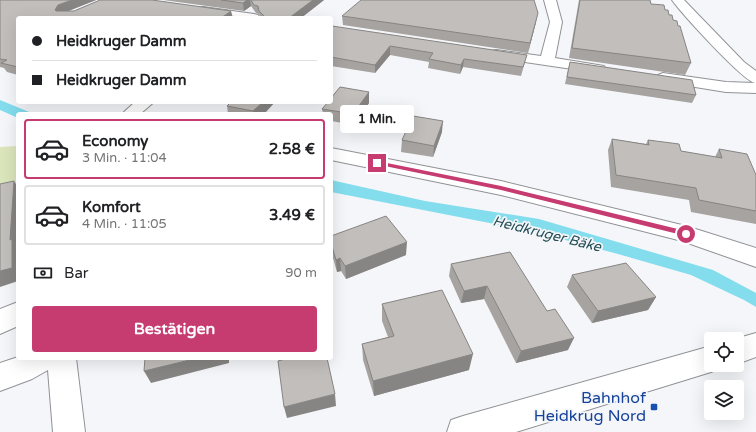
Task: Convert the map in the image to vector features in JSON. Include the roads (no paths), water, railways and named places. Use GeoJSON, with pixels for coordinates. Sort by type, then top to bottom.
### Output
{"type":"FeatureCollection","features":[{"type":"Feature","properties":{"kind":"street"},"geometry":{"type":"LineString","coordinates":[[547,61],[556,22],[550,0]]}},
{"type":"Feature","properties":{"kind":"street"},"geometry":{"type":"LineString","coordinates":[[678,0],[739,64],[756,79]]}},
{"type":"Feature","properties":{"kind":"street"},"geometry":{"type":"LineString","coordinates":[[196,13],[231,16]]}},
{"type":"Feature","properties":{"kind":"street"},"geometry":{"type":"LineString","coordinates":[[485,52],[610,70]]}},
{"type":"Feature","properties":{"kind":"street"},"geometry":{"type":"LineString","coordinates":[[648,76],[726,87],[756,88]]}},
{"type":"Feature","properties":{"kind":"street"},"geometry":{"type":"LineString","coordinates":[[132,112],[143,104]]}},
{"type":"Feature","properties":{"kind":"street"},"geometry":{"type":"LineString","coordinates":[[333,154],[509,190],[686,234],[756,258]]}},
{"type":"Feature","properties":{"kind":"street"},"geometry":{"type":"LineString","coordinates":[[0,322],[16,314]]}},
{"type":"Feature","properties":{"kind":"street"},"geometry":{"type":"LineString","coordinates":[[744,349],[756,345]]}},
{"type":"Feature","properties":{"kind":"street"},"geometry":{"type":"LineString","coordinates":[[0,377],[17,372],[38,360]]}},
{"type":"Feature","properties":{"kind":"street"},"geometry":{"type":"LineString","coordinates":[[61,360],[68,432]]}},
{"type":"Feature","properties":{"kind":"street"},"geometry":{"type":"LineString","coordinates":[[463,432],[704,361]]}},
{"type":"Feature","properties":{"kind":"water"},"geometry":{"type":"Polygon","coordinates":[[[0,100],[29,112],[16,112],[16,117],[0,110],[0,100]]]}},
{"type":"Feature","properties":{"kind":"water","name":"Heidkruger Bäke"},"geometry":{"type":"Polygon","coordinates":[[[333,180],[425,201],[539,219],[713,270],[756,293],[756,307],[691,275],[535,232],[333,192],[333,180]]]}},
{"type":"Feature","properties":{"kind":"place","name":"Bahnhof Heidkrug Nord"},"geometry":{"type":"Point","coordinates":[654,407]}}]}
